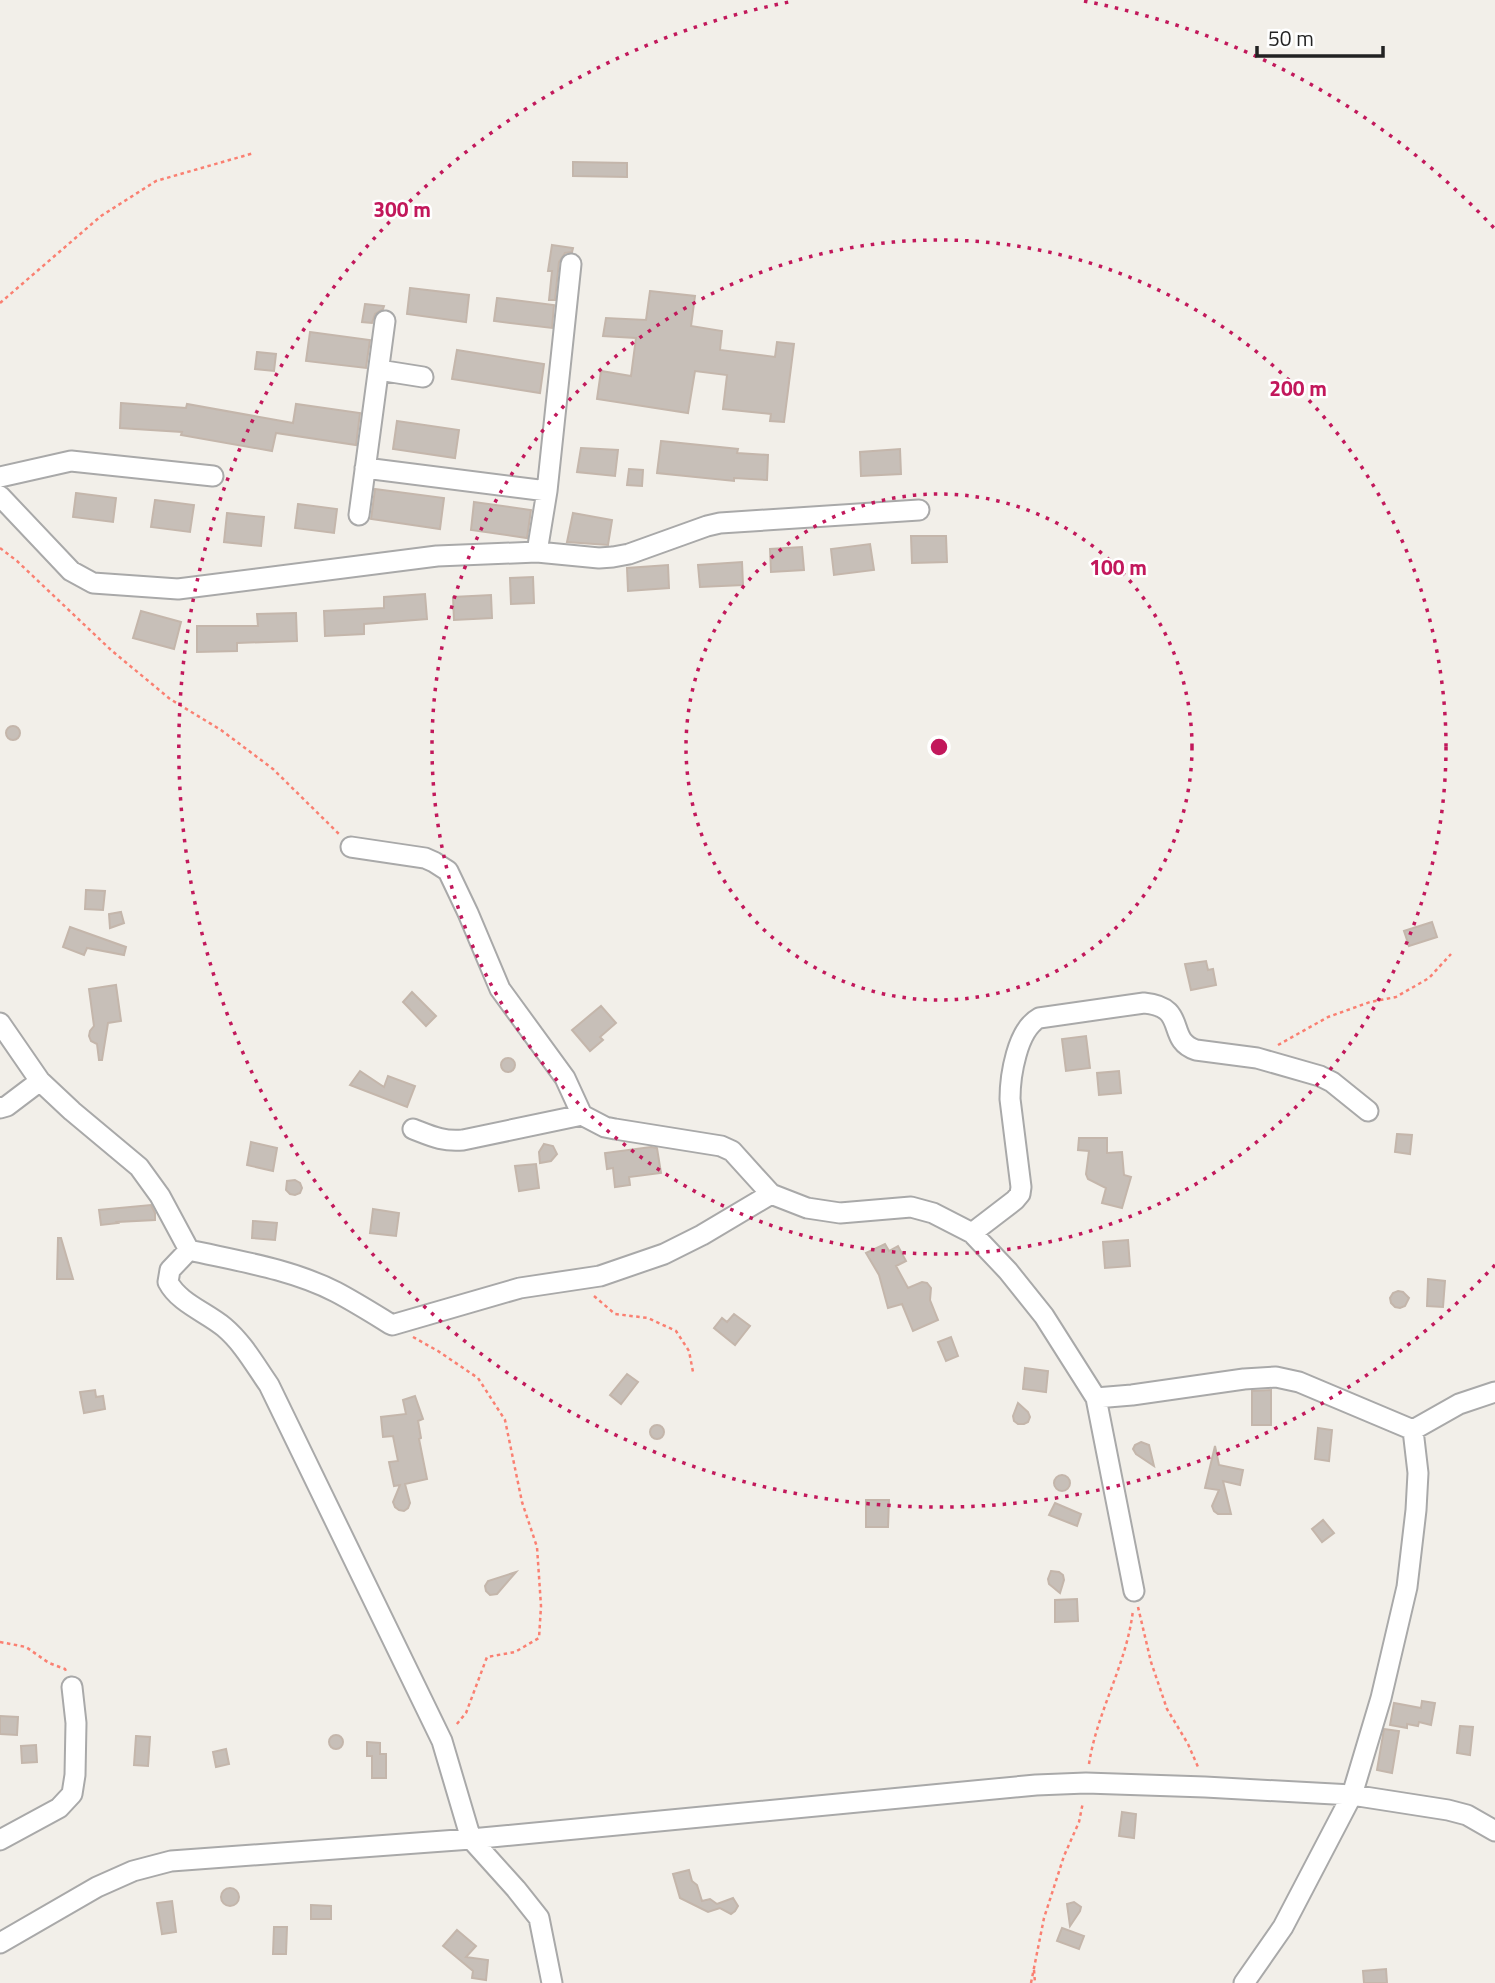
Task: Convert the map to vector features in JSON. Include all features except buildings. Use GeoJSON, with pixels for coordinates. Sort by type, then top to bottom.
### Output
{"type":"FeatureCollection","features":[{"type":"Feature","properties":{"kind":"street"},"geometry":{"type":"LineString","coordinates":[[537,552],[547,491],[571,264]]}},
{"type":"Feature","properties":{"kind":"street"},"geometry":{"type":"LineString","coordinates":[[359,516],[385,321]]}},
{"type":"Feature","properties":{"kind":"street"},"geometry":{"type":"LineString","coordinates":[[379,370],[423,377]]}},
{"type":"Feature","properties":{"kind":"street"},"geometry":{"type":"LineString","coordinates":[[0,477],[71,461],[213,476]]}},
{"type":"Feature","properties":{"kind":"street"},"geometry":{"type":"LineString","coordinates":[[365,468],[547,491]]}},
{"type":"Feature","properties":{"kind":"street"},"geometry":{"type":"LineString","coordinates":[[0,495],[71,570],[93,583],[178,589],[437,556],[537,552],[613,557],[720,523],[919,510]]}},
{"type":"Feature","properties":{"kind":"street"},"geometry":{"type":"LineString","coordinates":[[351,847],[425,858],[448,871],[500,989],[565,1078],[582,1115]]}},
{"type":"Feature","properties":{"kind":"street"},"geometry":{"type":"LineString","coordinates":[[972,1233],[1020,1194],[1010,1087],[1021,1038],[1031,1022],[1038,1018],[1151,1004],[1170,1013],[1189,1048],[1257,1058],[1320,1076],[1332,1082],[1368,1111]]}},
{"type":"Feature","properties":{"kind":"street"},"geometry":{"type":"LineString","coordinates":[[0,1023],[40,1082],[139,1167],[160,1196],[189,1250],[299,1278],[334,1291],[392,1325],[520,1288],[600,1276],[664,1254],[771,1194]]}},
{"type":"Feature","properties":{"kind":"street"},"geometry":{"type":"LineString","coordinates":[[0,1108],[7,1106],[40,1082]]}},
{"type":"Feature","properties":{"kind":"street"},"geometry":{"type":"LineString","coordinates":[[413,1129],[448,1142],[582,1115],[615,1129],[721,1146],[732,1152],[771,1194],[807,1209],[840,1213],[912,1207],[933,1213],[972,1233],[1009,1271],[1044,1316],[1096,1398],[1134,1591]]}},
{"type":"Feature","properties":{"kind":"street"},"geometry":{"type":"LineString","coordinates":[[189,1250],[170,1270],[168,1282],[173,1292],[224,1327],[242,1345],[269,1385],[442,1741],[471,1839],[539,1919],[552,1983]]}},
{"type":"Feature","properties":{"kind":"street"},"geometry":{"type":"LineString","coordinates":[[1096,1398],[1276,1377],[1299,1382],[1413,1430]]}},
{"type":"Feature","properties":{"kind":"street"},"geometry":{"type":"LineString","coordinates":[[1413,1430],[1459,1404],[1495,1392]]}},
{"type":"Feature","properties":{"kind":"street"},"geometry":{"type":"LineString","coordinates":[[1244,1983],[1283,1927],[1352,1795],[1381,1698],[1407,1587],[1418,1473],[1413,1430]]}},
{"type":"Feature","properties":{"kind":"street"},"geometry":{"type":"LineString","coordinates":[[0,1840],[59,1808],[72,1794],[76,1723],[72,1687]]}},
{"type":"Feature","properties":{"kind":"street"},"geometry":{"type":"LineString","coordinates":[[0,1943],[97,1887],[133,1871],[172,1861],[471,1839],[1022,1786],[1086,1783],[1352,1795],[1448,1810],[1467,1815],[1495,1830]]}},
{"type":"Feature","properties":{"kind":"path"},"geometry":{"type":"LineString","coordinates":[[0,303],[101,216],[156,181],[254,153]]}},
{"type":"Feature","properties":{"kind":"path"},"geometry":{"type":"LineString","coordinates":[[0,548],[160,691],[221,730],[273,769],[351,847]]}},
{"type":"Feature","properties":{"kind":"path"},"geometry":{"type":"LineString","coordinates":[[1257,1058],[1328,1017],[1396,996],[1429,978],[1451,954]]}},
{"type":"Feature","properties":{"kind":"path"},"geometry":{"type":"LineString","coordinates":[[581,1280],[596,1300],[615,1314],[649,1318],[676,1331],[688,1350],[693,1372]]}},
{"type":"Feature","properties":{"kind":"path"},"geometry":{"type":"LineString","coordinates":[[392,1325],[478,1378],[505,1420],[522,1502],[537,1547],[541,1606],[539,1638],[515,1652],[487,1657],[466,1713],[442,1741]]}},
{"type":"Feature","properties":{"kind":"path"},"geometry":{"type":"LineString","coordinates":[[1033,1983],[1033,1966],[1044,1918],[1063,1856],[1079,1822],[1093,1743],[1122,1662],[1131,1627],[1134,1591]]}},
{"type":"Feature","properties":{"kind":"path"},"geometry":{"type":"LineString","coordinates":[[1134,1591],[1151,1662],[1167,1709],[1188,1744],[1205,1787]]}},
{"type":"Feature","properties":{"kind":"path"},"geometry":{"type":"LineString","coordinates":[[0,1642],[26,1647],[49,1663],[65,1669],[72,1687]]}}]}
